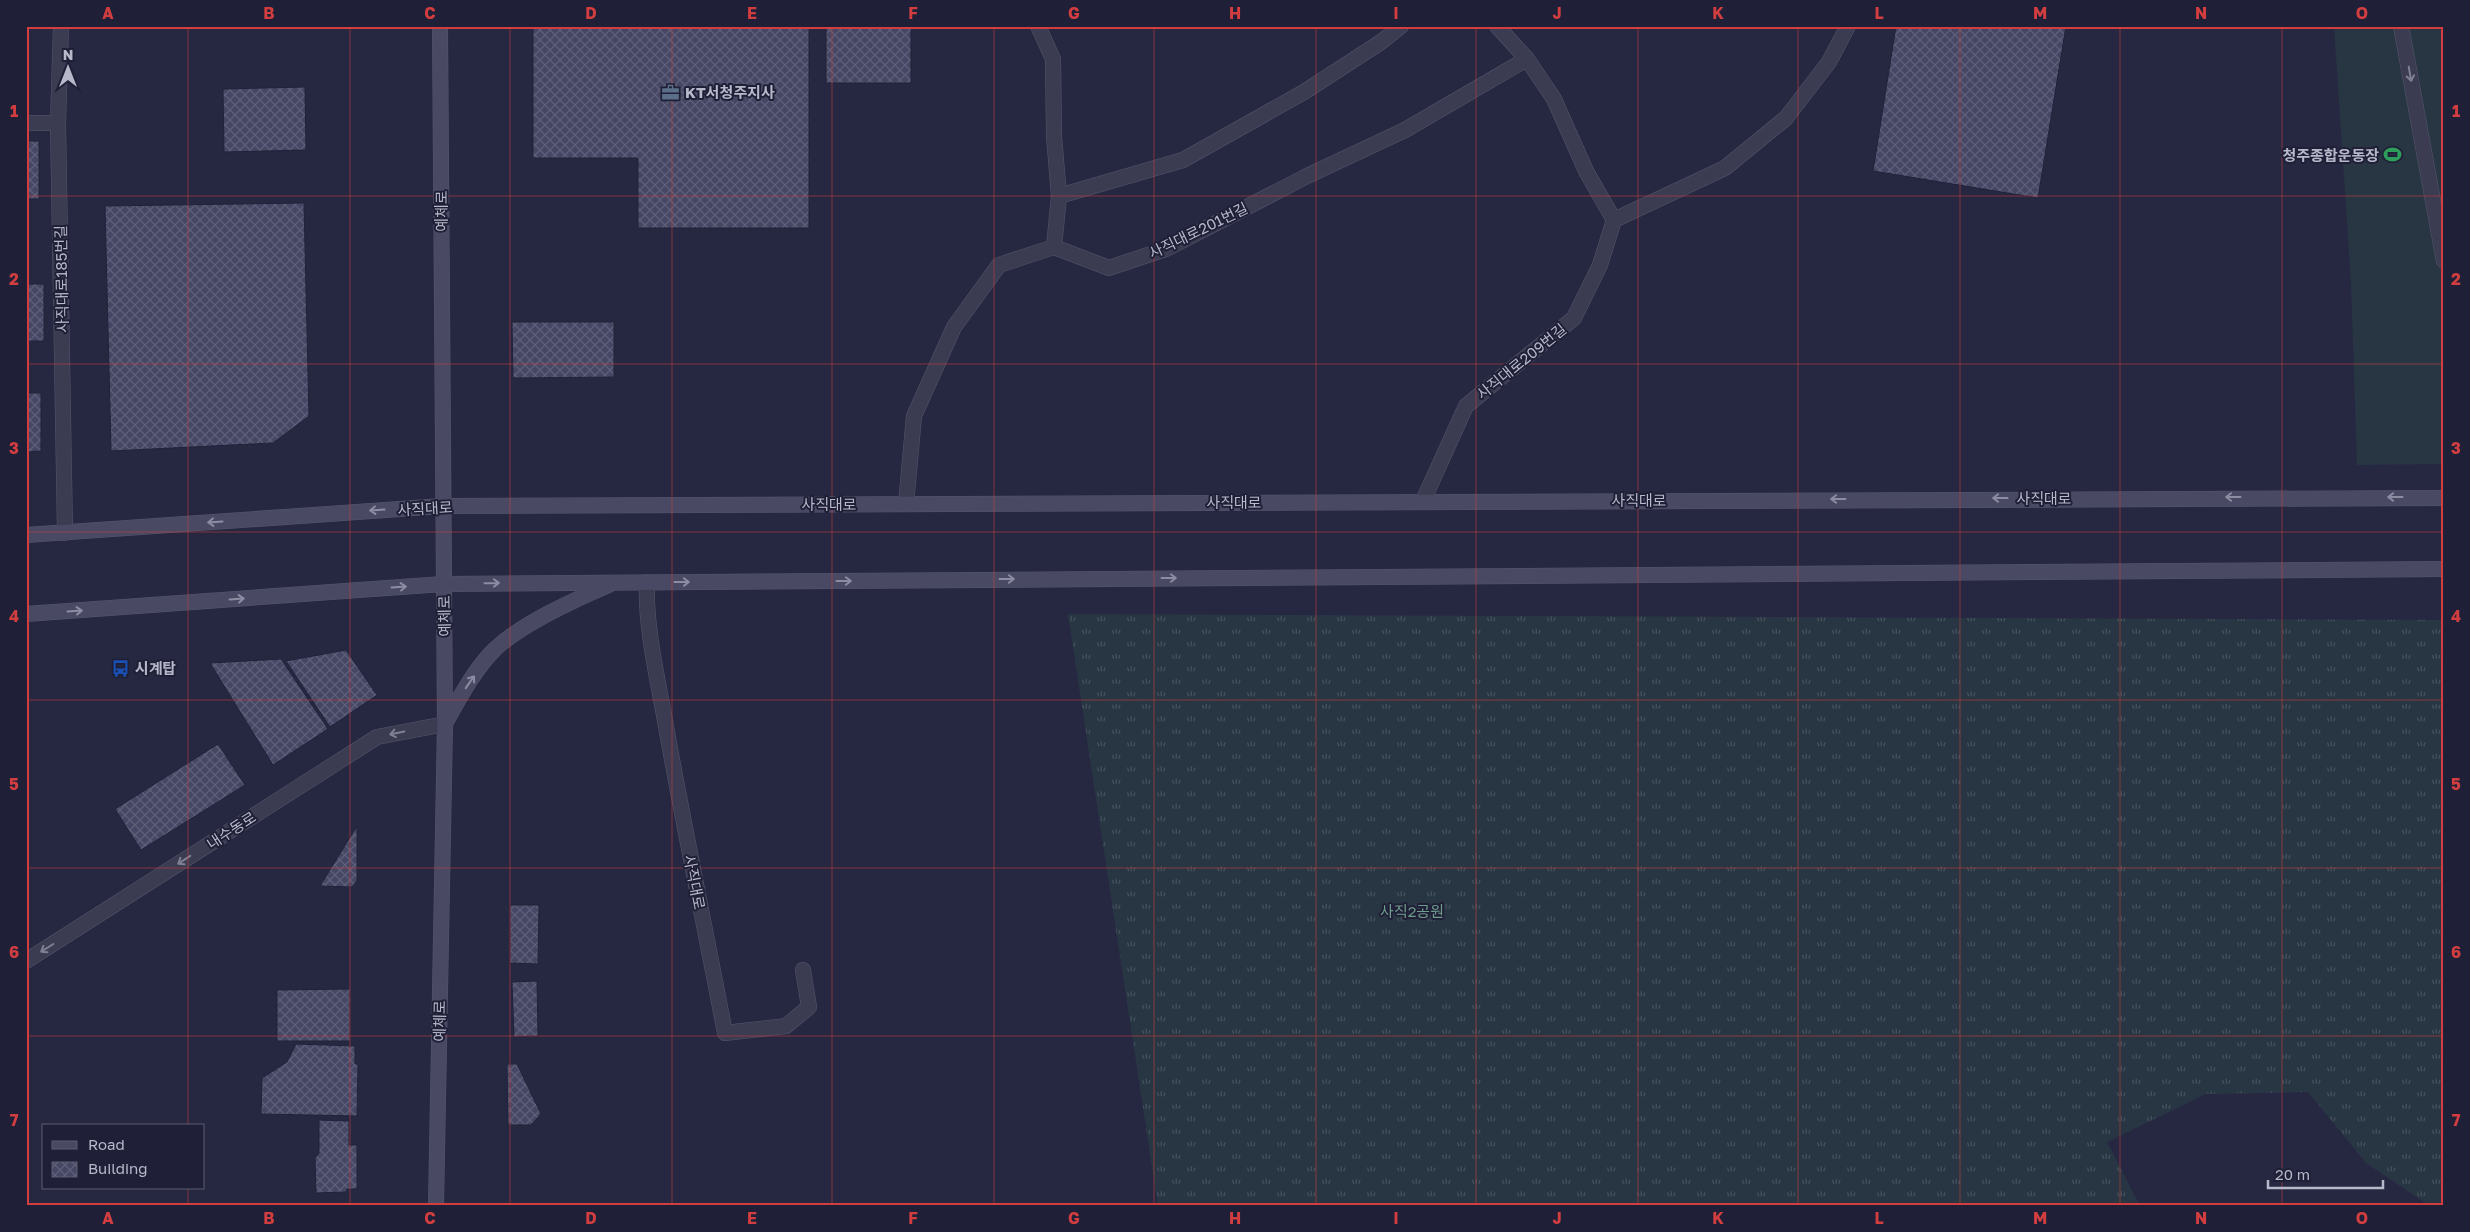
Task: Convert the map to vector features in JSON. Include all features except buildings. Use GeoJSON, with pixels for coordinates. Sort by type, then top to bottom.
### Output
{"type":"FeatureCollection","features":[{"type":"Feature","properties":{"kind":"main road","name":"예체로"},"geometry":{"type":"LineString","coordinates":[[436,1206],[445,724],[440,26]]}},
{"type":"Feature","properties":{"kind":"main road","name":"사직대로"},"geometry":{"type":"LineString","coordinates":[[26,535],[443,506],[2444,498]]}},
{"type":"Feature","properties":{"kind":"main road"},"geometry":{"type":"LineString","coordinates":[[26,614],[443,584],[2444,569]]}},
{"type":"Feature","properties":{"kind":"main road"},"geometry":{"type":"LineString","coordinates":[[445,724],[468,682],[495,649],[535,622],[615,583]]}},
{"type":"Feature","properties":{"kind":"street","name":"사직대로185번길"},"geometry":{"type":"LineString","coordinates":[[61,26],[58,123],[65,532]]}},
{"type":"Feature","properties":{"kind":"street"},"geometry":{"type":"LineString","coordinates":[[906,504],[914,416],[954,327],[1000,265],[1054,247],[1059,196],[1054,136],[1053,59],[1038,26]]}},
{"type":"Feature","properties":{"kind":"street"},"geometry":{"type":"LineString","coordinates":[[1059,196],[1183,160],[1304,92],[1381,42],[1401,26]]}},
{"type":"Feature","properties":{"kind":"street"},"geometry":{"type":"LineString","coordinates":[[1497,26],[1527,59],[1554,99],[1586,171],[1614,220],[1725,168],[1786,118],[1829,62],[1848,26]]}},
{"type":"Feature","properties":{"kind":"street"},"geometry":{"type":"LineString","coordinates":[[2401,26],[2444,261]]}},
{"type":"Feature","properties":{"kind":"street","name":"사직대로201번길"},"geometry":{"type":"LineString","coordinates":[[1054,247],[1109,268],[1166,249],[1307,176],[1405,130],[1527,59]]}},
{"type":"Feature","properties":{"kind":"street"},"geometry":{"type":"LineString","coordinates":[[26,122],[58,123]]}},
{"type":"Feature","properties":{"kind":"street","name":"사직대로209번길"},"geometry":{"type":"LineString","coordinates":[[1423,501],[1466,406],[1574,318],[1600,265],[1614,220]]}},
{"type":"Feature","properties":{"kind":"street","name":"사직대로"},"geometry":{"type":"LineString","coordinates":[[647,582],[646,595],[656,667],[680,804],[726,1033],[786,1026],[809,1007],[802,970]]}},
{"type":"Feature","properties":{"kind":"street","name":"내수동로"},"geometry":{"type":"LineString","coordinates":[[26,961],[376,736],[445,724]]}},
{"type":"Feature","properties":{"kind":"green space","name":"청주종합운동장"},"geometry":{"type":"Polygon","coordinates":[[[2334,26],[2444,26],[2444,464],[2357,465],[2351,283],[2334,26]]]}},
{"type":"Feature","properties":{"kind":"green space","name":"사직2공원"},"geometry":{"type":"Polygon","coordinates":[[[1068,614],[2444,620],[2444,1206],[2430,1206],[2366,1163],[2308,1092],[2206,1094],[2107,1142],[2140,1206],[1158,1206],[1068,614]]]}},
{"type":"Feature","properties":{"kind":"place","name":"KT서청주지사"},"geometry":{"type":"Point","coordinates":[671,92]}},
{"type":"Feature","properties":{"kind":"place","name":"청주종합운동장"},"geometry":{"type":"Point","coordinates":[2393,155]}},
{"type":"Feature","properties":{"kind":"place","name":"시계탑"},"geometry":{"type":"Point","coordinates":[121,668]}}]}
